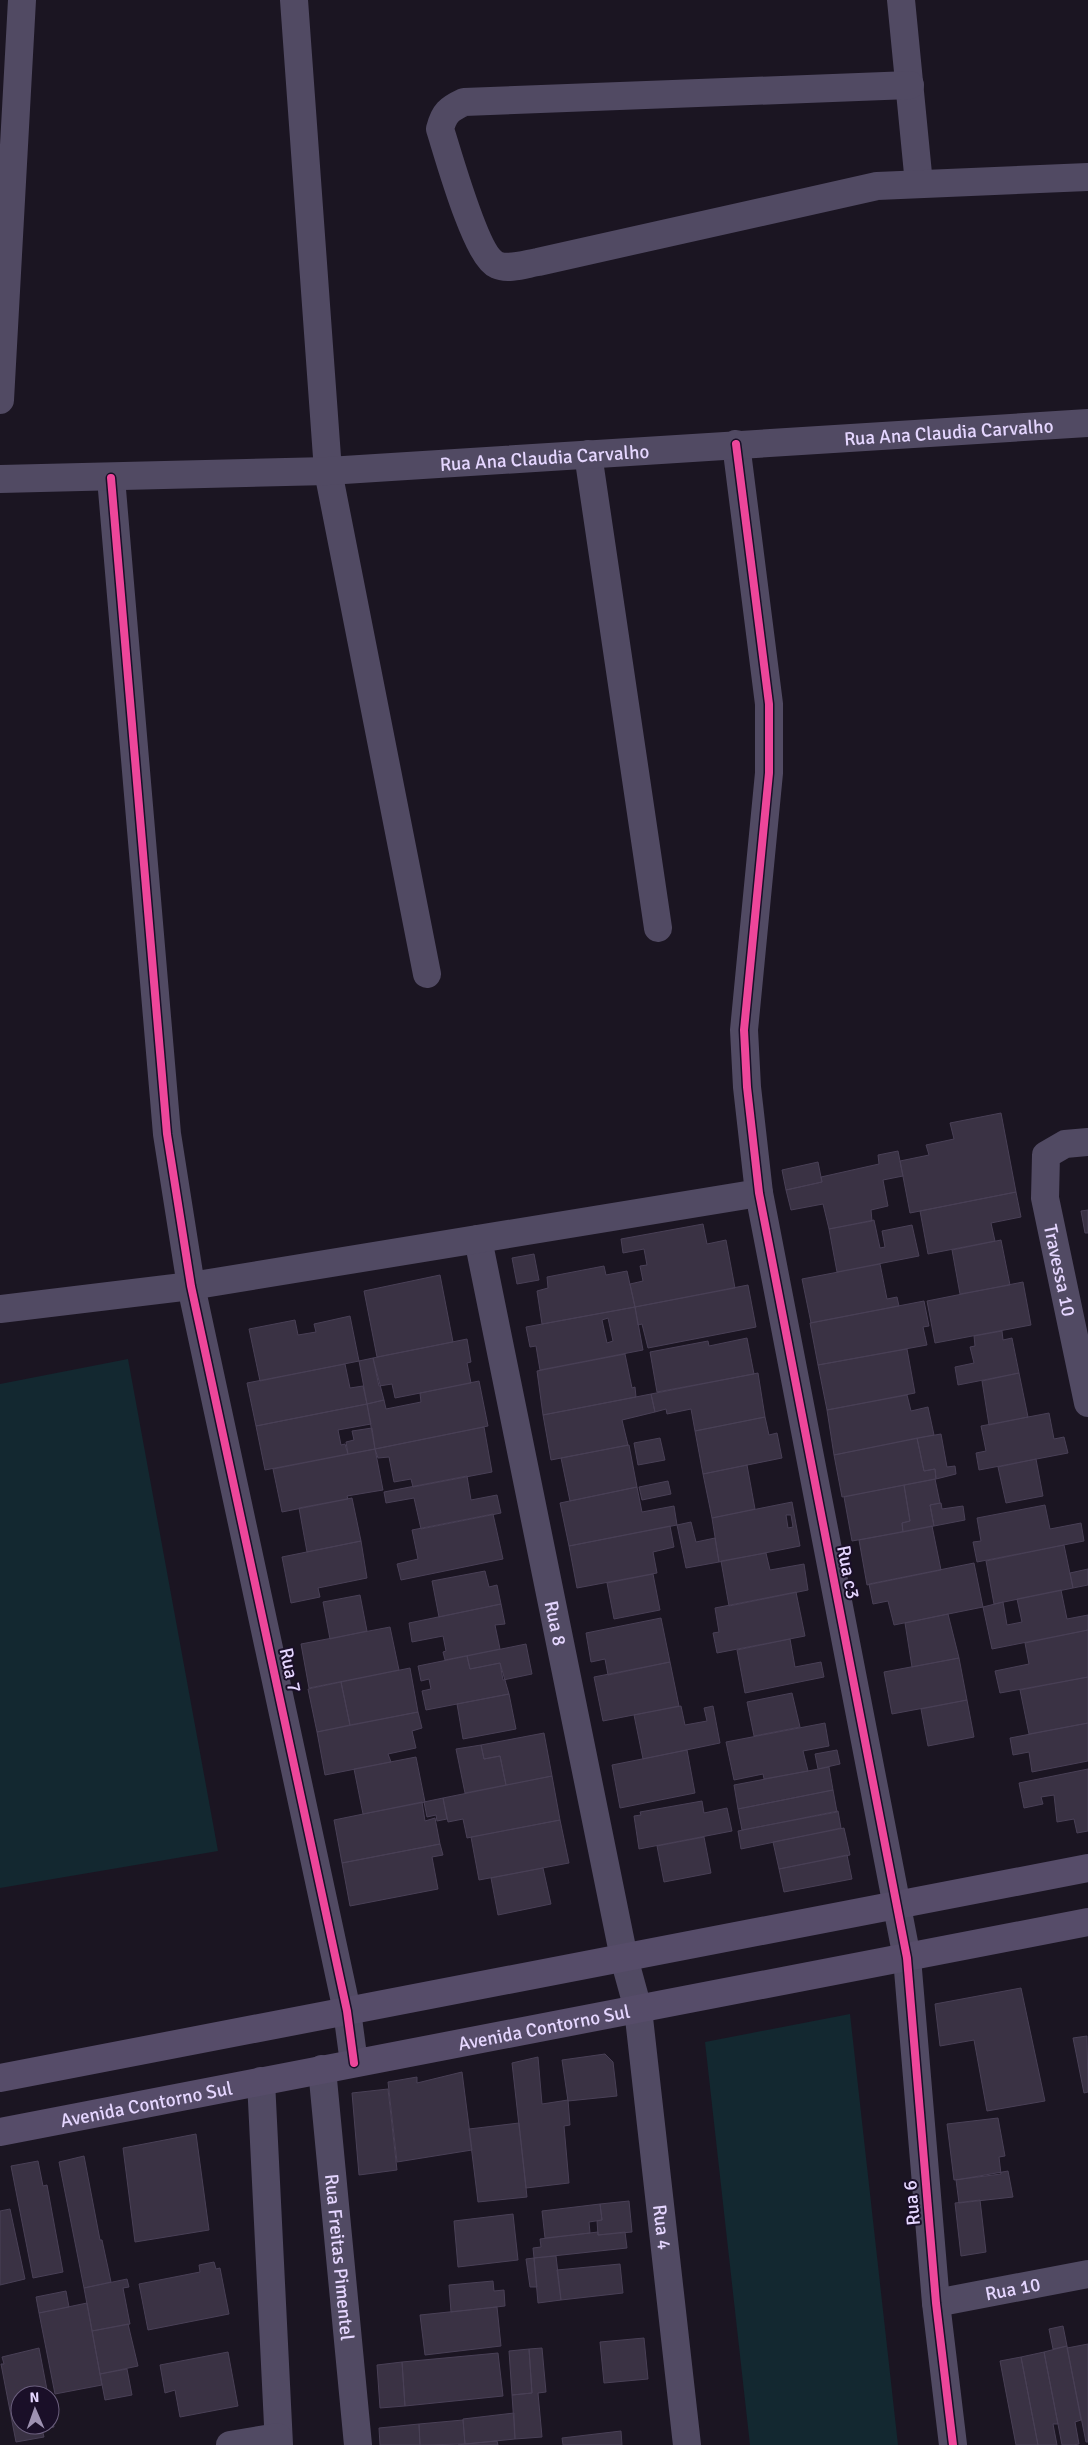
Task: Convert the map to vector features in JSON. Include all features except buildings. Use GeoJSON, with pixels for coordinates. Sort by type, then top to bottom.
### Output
{"type":"FeatureCollection","features":[{"type":"Feature","properties":{"kind":"street"},"geometry":{"type":"LineString","coordinates":[[0,400],[22,0]]}},
{"type":"Feature","properties":{"kind":"street"},"geometry":{"type":"LineString","coordinates":[[294,0],[328,471],[427,974]]}},
{"type":"Feature","properties":{"kind":"street"},"geometry":{"type":"LineString","coordinates":[[901,0],[919,184]]}},
{"type":"Feature","properties":{"kind":"street"},"geometry":{"type":"LineString","coordinates":[[910,86],[464,102],[448,109],[440,129],[472,226],[484,254],[491,262],[504,267],[548,260],[877,186],[1088,177]]}},
{"type":"Feature","properties":{"kind":"street","name":"Rua Ana Claudia Carvalho"},"geometry":{"type":"LineString","coordinates":[[0,480],[328,471],[1088,423]]}},
{"type":"Feature","properties":{"kind":"street","name":"Rua c3"},"geometry":{"type":"LineString","coordinates":[[736,444],[769,704],[769,773],[744,1030],[747,1087],[759,1193],[906,1958]]}},
{"type":"Feature","properties":{"kind":"street"},"geometry":{"type":"LineString","coordinates":[[588,454],[658,928]]}},
{"type":"Feature","properties":{"kind":"street","name":"Rua 7"},"geometry":{"type":"LineString","coordinates":[[111,478],[167,1134],[192,1286],[347,2010],[354,2063]]}},
{"type":"Feature","properties":{"kind":"street","name":"Travessa 10"},"geometry":{"type":"LineString","coordinates":[[1088,1142],[1065,1144],[1046,1155],[1044,1198],[1088,1403]]}},
{"type":"Feature","properties":{"kind":"street"},"geometry":{"type":"LineString","coordinates":[[0,1308],[192,1286],[759,1193]]}},
{"type":"Feature","properties":{"kind":"street","name":"Rua 8"},"geometry":{"type":"LineString","coordinates":[[478,1239],[624,1958],[638,2009]]}},
{"type":"Feature","properties":{"kind":"street"},"geometry":{"type":"LineString","coordinates":[[0,2078],[1088,1868]]}},
{"type":"Feature","properties":{"kind":"street","name":"Avenida Contorno Sul"},"geometry":{"type":"LineString","coordinates":[[0,2132],[1088,1922]]}},
{"type":"Feature","properties":{"kind":"street","name":"Rua 6"},"geometry":{"type":"LineString","coordinates":[[906,1958],[936,2303],[952,2445]]}},
{"type":"Feature","properties":{"kind":"street","name":"Rua 4"},"geometry":{"type":"LineString","coordinates":[[638,2009],[687,2445]]}},
{"type":"Feature","properties":{"kind":"street","name":"Rua Freitas Pimentel"},"geometry":{"type":"LineString","coordinates":[[322,2069],[358,2445]]}},
{"type":"Feature","properties":{"kind":"street"},"geometry":{"type":"LineString","coordinates":[[230,2445],[278,2441],[261,2081]]}},
{"type":"Feature","properties":{"kind":"street","name":"Rua 10"},"geometry":{"type":"LineString","coordinates":[[936,2303],[1088,2274]]}},
{"type":"Feature","properties":{"kind":"shaded area"},"geometry":{"type":"Polygon","coordinates":[[[128,1359],[218,1851],[0,1888],[0,1384],[128,1359]]]}},
{"type":"Feature","properties":{"kind":"shaded area"},"geometry":{"type":"Polygon","coordinates":[[[850,2014],[898,2445],[750,2445],[705,2042],[850,2014]]]}},
{"type":"Feature","properties":{"kind":"cycle path"},"geometry":{"type":"LineString","coordinates":[[736,444],[769,704],[769,773],[744,1030],[747,1087],[759,1193],[907,1958],[936,2303],[953,2445]]}},
{"type":"Feature","properties":{"kind":"cycle path"},"geometry":{"type":"LineString","coordinates":[[111,478],[167,1134],[191,1286],[347,2011],[354,2063]]}}]}
